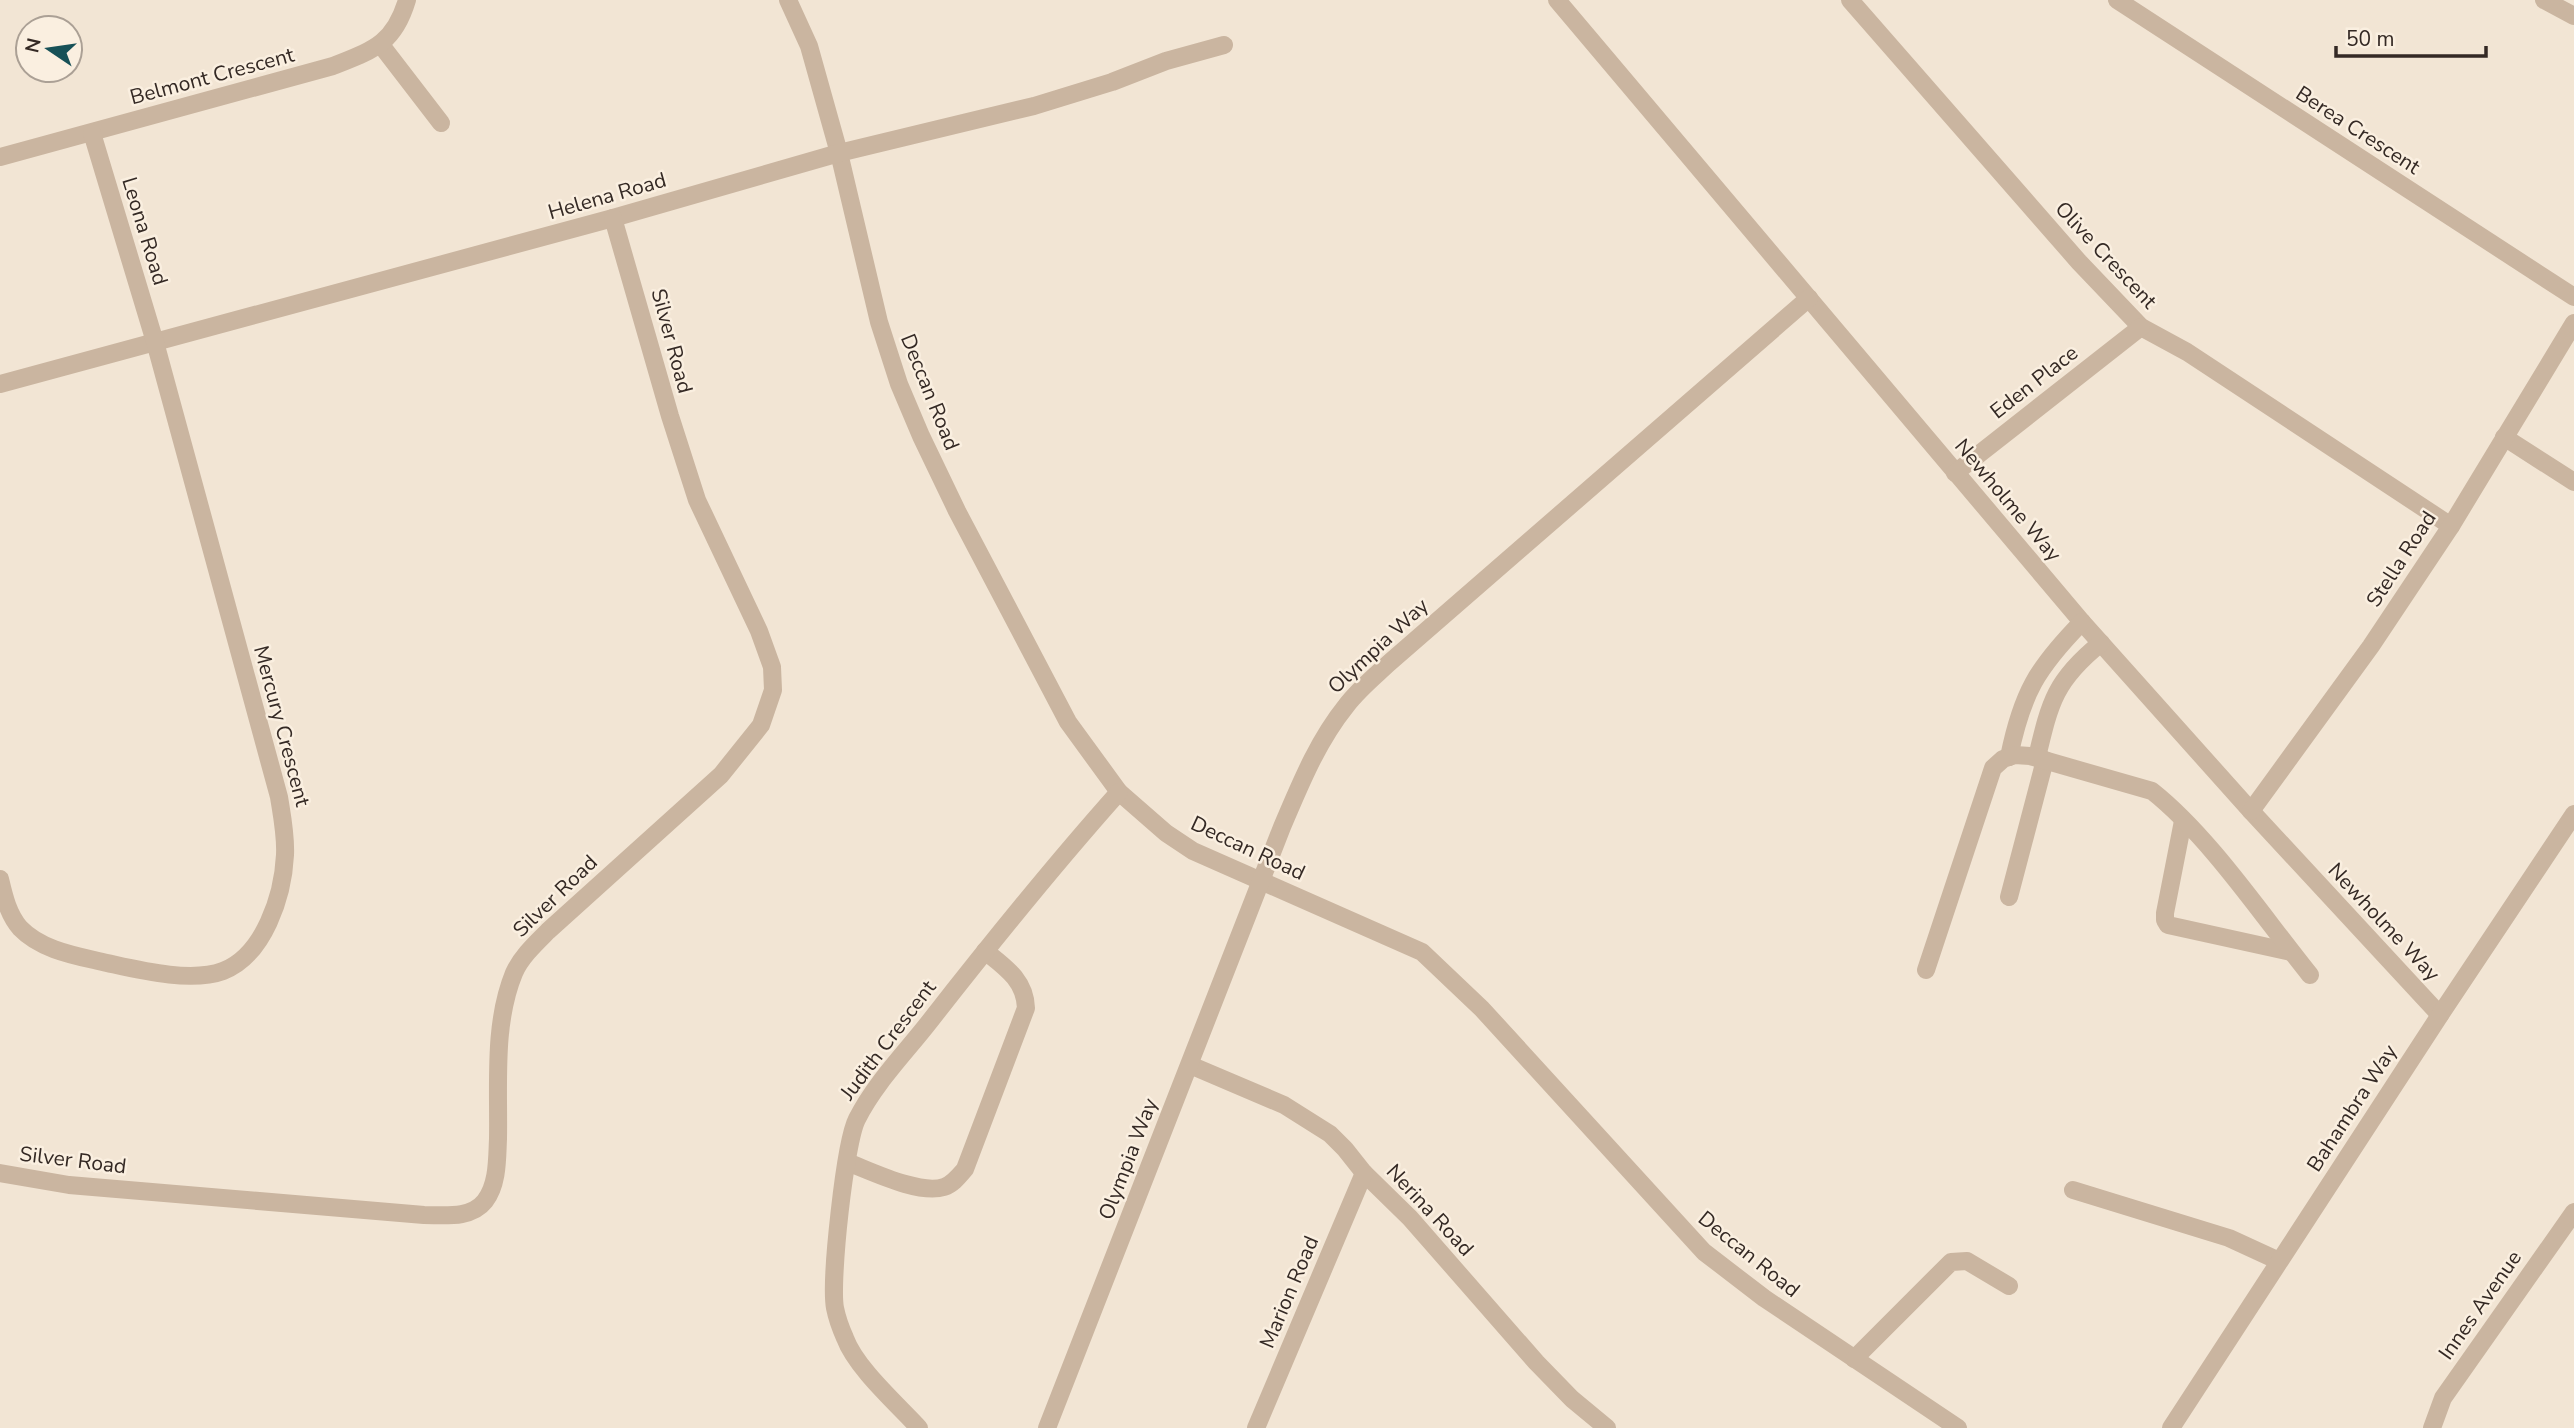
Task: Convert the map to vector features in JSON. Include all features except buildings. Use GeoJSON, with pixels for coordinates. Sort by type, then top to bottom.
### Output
{"type":"FeatureCollection","features":[{"type":"Feature","properties":{"kind":"street"},"geometry":{"type":"LineString","coordinates":[[407,0],[394,32],[381,45],[441,123]]}},
{"type":"Feature","properties":{"kind":"street","name":"Deccan Road"},"geometry":{"type":"LineString","coordinates":[[788,0],[809,46],[839,153],[879,322],[921,436],[1068,722],[1119,792],[1166,833],[1193,851],[1422,952],[1492,1019],[1704,1252],[1764,1298],[1854,1359],[1934,1422],[1958,1428]]}},
{"type":"Feature","properties":{"kind":"street","name":"Newholme Way"},"geometry":{"type":"LineString","coordinates":[[1557,0],[2101,643],[2251,811],[2440,1015]]}},
{"type":"Feature","properties":{"kind":"street","name":"Olive Crescent"},"geometry":{"type":"LineString","coordinates":[[1850,0],[2079,262],[2141,327],[2187,352],[2451,526]]}},
{"type":"Feature","properties":{"kind":"street","name":"Berea Crescent"},"geometry":{"type":"LineString","coordinates":[[2117,0],[2574,297]]}},
{"type":"Feature","properties":{"kind":"street"},"geometry":{"type":"LineString","coordinates":[[2544,0],[2574,16]]}},
{"type":"Feature","properties":{"kind":"street","name":"Belmont Crescent"},"geometry":{"type":"LineString","coordinates":[[0,158],[333,66],[381,45]]}},
{"type":"Feature","properties":{"kind":"street","name":"Helena Road"},"geometry":{"type":"LineString","coordinates":[[0,384],[613,218],[839,153],[1034,106],[1112,82],[1166,61],[1224,45]]}},
{"type":"Feature","properties":{"kind":"street","name":"Leona Road"},"geometry":{"type":"LineString","coordinates":[[92,133],[155,342]]}},
{"type":"Feature","properties":{"kind":"street","name":"Silver Road"},"geometry":{"type":"LineString","coordinates":[[0,1173],[69,1185],[424,1215],[456,1215],[472,1211],[484,1202],[491,1189],[497,1166],[500,1035],[504,1005],[515,971],[527,952],[548,931],[721,775],[761,725],[773,690],[772,667],[759,631],[697,500],[613,218]]}},
{"type":"Feature","properties":{"kind":"street","name":"Olympia Way"},"geometry":{"type":"LineString","coordinates":[[1047,1428],[1260,881],[1303,778],[1329,729],[1347,704],[1389,663],[1809,298]]}},
{"type":"Feature","properties":{"kind":"street","name":"Stella Road"},"geometry":{"type":"LineString","coordinates":[[2251,811],[2371,646],[2451,526],[2574,323]]}},
{"type":"Feature","properties":{"kind":"street","name":"Eden Place"},"geometry":{"type":"LineString","coordinates":[[1955,473],[2141,327]]}},
{"type":"Feature","properties":{"kind":"street","name":"Mercury Crescent"},"geometry":{"type":"LineString","coordinates":[[0,879],[7,905],[18,926],[47,946],[131,968],[186,976],[224,971],[242,960],[256,945],[281,883],[285,856],[284,825],[279,797],[155,342]]}},
{"type":"Feature","properties":{"kind":"street"},"geometry":{"type":"LineString","coordinates":[[2504,437],[2572,476]]}},
{"type":"Feature","properties":{"kind":"street"},"geometry":{"type":"LineString","coordinates":[[2009,757],[2024,699],[2042,667],[2082,621]]}},
{"type":"Feature","properties":{"kind":"street"},"geometry":{"type":"LineString","coordinates":[[2009,897],[2041,758],[2049,705],[2084,656],[2101,643]]}},
{"type":"Feature","properties":{"kind":"street"},"geometry":{"type":"LineString","coordinates":[[1926,970],[1993,768],[2009,757],[2041,758],[2152,791],[2167,803],[2216,857],[2309,975]]}},
{"type":"Feature","properties":{"kind":"street","name":"Judith Crescent"},"geometry":{"type":"LineString","coordinates":[[919,1428],[872,1378],[846,1341],[835,1307],[835,1273],[847,1162],[856,1120],[985,951],[1062,856],[1119,792]]}},
{"type":"Feature","properties":{"kind":"street","name":"Bahambra Way"},"geometry":{"type":"LineString","coordinates":[[2171,1428],[2574,814]]}},
{"type":"Feature","properties":{"kind":"street"},"geometry":{"type":"LineString","coordinates":[[2183,821],[2165,913],[2168,925],[2291,952]]}},
{"type":"Feature","properties":{"kind":"street"},"geometry":{"type":"LineString","coordinates":[[847,1162],[902,1182],[935,1188],[955,1181],[965,1170],[1026,1008],[1026,994],[1021,984],[1009,970],[985,951]]}},
{"type":"Feature","properties":{"kind":"street","name":"Nerina Road"},"geometry":{"type":"LineString","coordinates":[[1190,1065],[1284,1105],[1312,1121],[1345,1149],[1364,1173],[1410,1218],[1536,1362],[1572,1399],[1607,1428]]}},
{"type":"Feature","properties":{"kind":"street","name":"Marion Road"},"geometry":{"type":"LineString","coordinates":[[1256,1428],[1364,1173]]}},
{"type":"Feature","properties":{"kind":"street"},"geometry":{"type":"LineString","coordinates":[[2073,1190],[2168,1217],[2229,1238],[2279,1261]]}},
{"type":"Feature","properties":{"kind":"street","name":"Innes Avenue"},"geometry":{"type":"LineString","coordinates":[[2432,1428],[2443,1398],[2574,1212]]}},
{"type":"Feature","properties":{"kind":"street"},"geometry":{"type":"LineString","coordinates":[[1854,1359],[1951,1262],[1967,1261],[2009,1286]]}}]}
